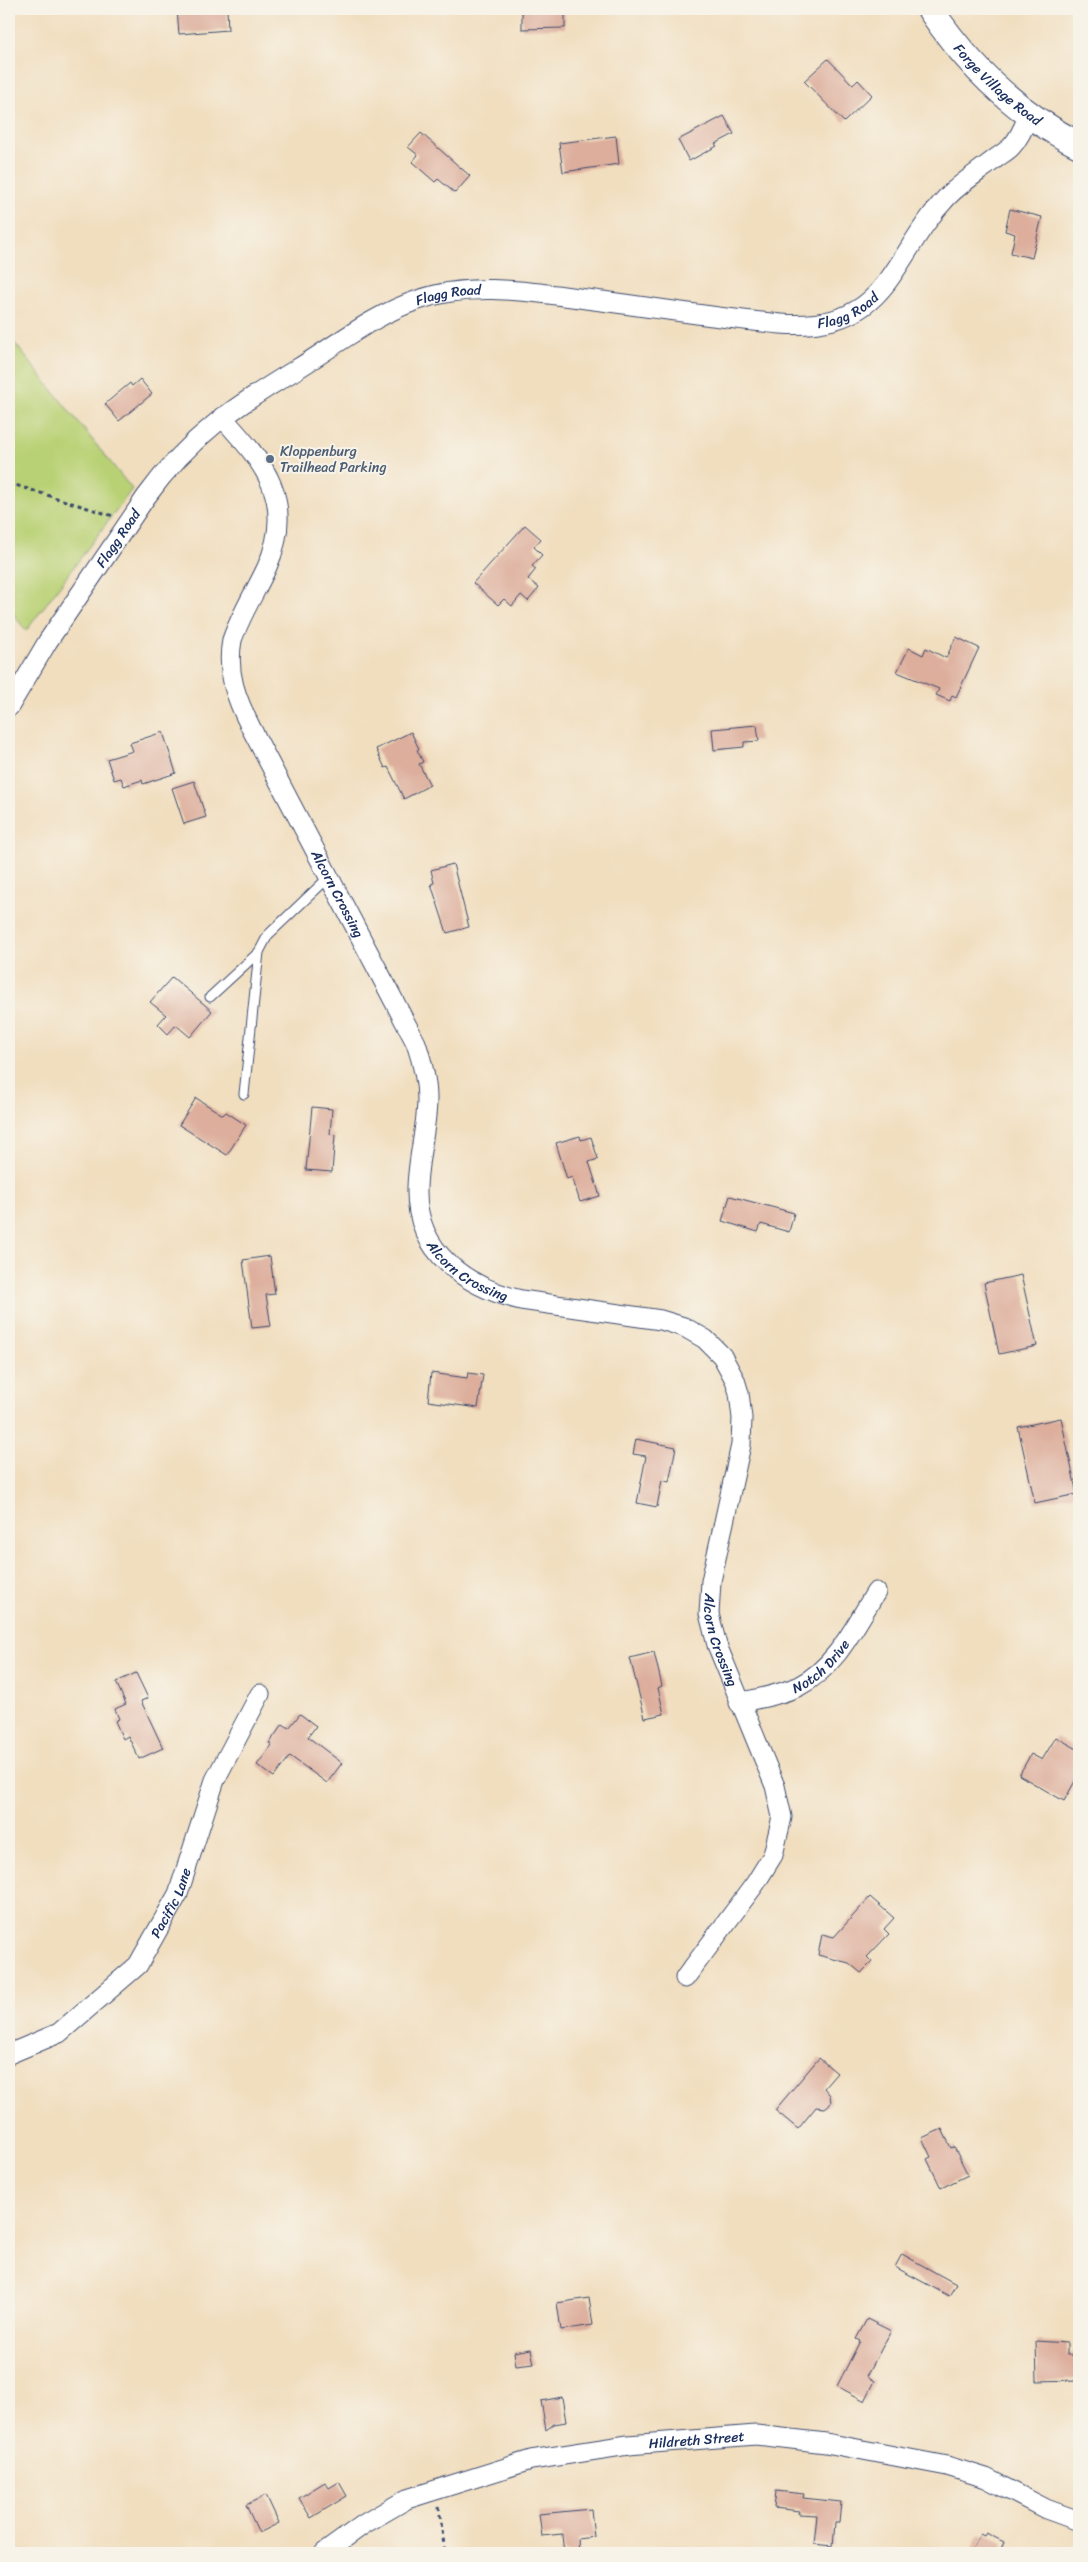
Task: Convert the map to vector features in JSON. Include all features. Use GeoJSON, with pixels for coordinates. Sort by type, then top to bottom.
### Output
{"type":"FeatureCollection","features":[{"type":"Feature","properties":{"kind":"main road","name":"Forge Village Road"},"geometry":{"type":"LineString","coordinates":[[930,9],[945,32],[981,73],[1029,114],[1079,145]]}},
{"type":"Feature","properties":{"kind":"street","name":"Flagg Road"},"geometry":{"type":"LineString","coordinates":[[9,707],[48,642],[130,521],[168,468],[197,437],[222,417],[376,320],[417,300],[440,294],[470,290],[526,291],[795,325],[836,319],[861,307],[878,294],[944,201],[960,184],[1010,148],[1021,134],[1029,114]]}},
{"type":"Feature","properties":{"kind":"street","name":"Alcorn Crossing"},"geometry":{"type":"LineString","coordinates":[[222,417],[252,450],[266,469],[274,488],[278,509],[274,548],[232,640],[230,653],[231,680],[251,728],[416,1043],[422,1062],[427,1099],[417,1182],[418,1201],[426,1231],[443,1260],[469,1281],[500,1295],[661,1320],[684,1327],[714,1347],[722,1356],[735,1380],[742,1406],[741,1445],[709,1597],[712,1630],[780,1799],[782,1817],[779,1838],[773,1855],[755,1884],[685,1978]]}},
{"type":"Feature","properties":{"kind":"street","name":"Notch Drive"},"geometry":{"type":"LineString","coordinates":[[740,1703],[782,1692],[811,1679],[833,1658],[844,1644],[876,1592]]}},
{"type":"Feature","properties":{"kind":"street","name":"Pacific Lane"},"geometry":{"type":"LineString","coordinates":[[9,2054],[59,2033],[138,1965],[178,1894],[215,1780],[260,1694]]}},
{"type":"Feature","properties":{"kind":"street","name":"Hildreth Street"},"geometry":{"type":"LineString","coordinates":[[324,2553],[364,2524],[407,2499],[436,2488],[531,2460],[628,2446],[756,2435],[826,2442],[947,2466],[986,2478],[1046,2509],[1079,2521]]}},
{"type":"Feature","properties":{"kind":"lane"},"geometry":{"type":"LineString","coordinates":[[210,997],[259,952],[268,935],[330,877]]}},
{"type":"Feature","properties":{"kind":"lane"},"geometry":{"type":"LineString","coordinates":[[244,1094],[259,952]]}},
{"type":"Feature","properties":{"kind":"path"},"geometry":{"type":"LineString","coordinates":[[9,483],[130,521]]}},
{"type":"Feature","properties":{"kind":"path"},"geometry":{"type":"LineString","coordinates":[[436,2488],[445,2553]]}},
{"type":"Feature","properties":{"kind":"green space"},"geometry":{"type":"Polygon","coordinates":[[[9,336],[132,489],[26,631],[9,608],[9,336]]]}},
{"type":"Feature","properties":{"kind":"building"},"geometry":{"type":"Polygon","coordinates":[[[177,9],[227,9],[228,30],[179,34],[177,9]]]}},
{"type":"Feature","properties":{"kind":"building"},"geometry":{"type":"Polygon","coordinates":[[[522,9],[565,9],[565,28],[522,29],[522,9]]]}},
{"type":"Feature","properties":{"kind":"building"},"geometry":{"type":"Polygon","coordinates":[[[828,59],[853,85],[858,80],[872,95],[844,122],[804,81],[828,59]]]}},
{"type":"Feature","properties":{"kind":"building"},"geometry":{"type":"Polygon","coordinates":[[[724,116],[734,134],[715,144],[717,146],[689,161],[678,140],[724,116]]]}},
{"type":"Feature","properties":{"kind":"building"},"geometry":{"type":"Polygon","coordinates":[[[421,133],[470,176],[455,193],[438,179],[435,182],[412,162],[418,155],[408,147],[421,133]]]}},
{"type":"Feature","properties":{"kind":"building"},"geometry":{"type":"Polygon","coordinates":[[[616,136],[619,164],[563,172],[559,143],[616,136]]]}},
{"type":"Feature","properties":{"kind":"building"},"geometry":{"type":"Polygon","coordinates":[[[1010,209],[1042,217],[1032,258],[1011,253],[1015,234],[1005,231],[1010,209]]]}},
{"type":"Feature","properties":{"kind":"building"},"geometry":{"type":"Polygon","coordinates":[[[140,379],[152,394],[119,421],[105,404],[130,383],[132,386],[140,379]]]}},
{"type":"Feature","properties":{"kind":"building"},"geometry":{"type":"Polygon","coordinates":[[[525,525],[541,539],[534,547],[542,555],[532,566],[536,569],[528,579],[539,588],[528,601],[521,595],[512,606],[504,599],[498,605],[473,583],[525,525]]]}},
{"type":"Feature","properties":{"kind":"building"},"geometry":{"type":"Polygon","coordinates":[[[956,637],[979,648],[956,697],[952,695],[950,701],[936,695],[939,689],[897,672],[909,648],[923,655],[926,648],[946,658],[956,637]]]}},
{"type":"Feature","properties":{"kind":"building"},"geometry":{"type":"Polygon","coordinates":[[[757,725],[759,741],[744,742],[744,747],[714,750],[712,729],[757,725]]]}},
{"type":"Feature","properties":{"kind":"building"},"geometry":{"type":"Polygon","coordinates":[[[163,732],[176,773],[143,784],[142,780],[124,786],[121,778],[114,780],[107,759],[133,751],[130,743],[163,732]]]}},
{"type":"Feature","properties":{"kind":"building"},"geometry":{"type":"Polygon","coordinates":[[[411,732],[423,762],[419,764],[430,785],[404,799],[388,767],[385,768],[376,749],[411,732]]]}},
{"type":"Feature","properties":{"kind":"building"},"geometry":{"type":"Polygon","coordinates":[[[194,781],[206,817],[184,824],[172,788],[194,781]]]}},
{"type":"Feature","properties":{"kind":"building"},"geometry":{"type":"Polygon","coordinates":[[[453,864],[469,927],[447,933],[431,884],[434,883],[431,870],[453,864]]]}},
{"type":"Feature","properties":{"kind":"building"},"geometry":{"type":"Polygon","coordinates":[[[172,977],[212,1011],[190,1037],[176,1025],[168,1034],[158,1024],[166,1015],[150,1002],[172,977]]]}},
{"type":"Feature","properties":{"kind":"building"},"geometry":{"type":"Polygon","coordinates":[[[196,1098],[223,1115],[226,1112],[246,1125],[227,1155],[179,1125],[196,1098]]]}},
{"type":"Feature","properties":{"kind":"building"},"geometry":{"type":"Polygon","coordinates":[[[312,1107],[332,1109],[330,1134],[335,1135],[332,1172],[306,1170],[312,1107]]]}},
{"type":"Feature","properties":{"kind":"building"},"geometry":{"type":"Polygon","coordinates":[[[580,1136],[581,1140],[591,1137],[598,1159],[589,1162],[600,1196],[580,1202],[572,1177],[567,1179],[556,1143],[580,1136]]]}},
{"type":"Feature","properties":{"kind":"building"},"geometry":{"type":"Polygon","coordinates":[[[730,1196],[794,1213],[789,1232],[761,1224],[758,1232],[722,1221],[730,1196]]]}},
{"type":"Feature","properties":{"kind":"building"},"geometry":{"type":"Polygon","coordinates":[[[270,1256],[275,1294],[266,1295],[271,1326],[252,1328],[243,1260],[270,1256]]]}},
{"type":"Feature","properties":{"kind":"building"},"geometry":{"type":"Polygon","coordinates":[[[1021,1275],[1037,1346],[999,1354],[984,1283],[1021,1275]]]}},
{"type":"Feature","properties":{"kind":"building"},"geometry":{"type":"Polygon","coordinates":[[[431,1373],[467,1378],[468,1373],[483,1375],[478,1408],[428,1401],[431,1373]]]}},
{"type":"Feature","properties":{"kind":"building"},"geometry":{"type":"Polygon","coordinates":[[[1061,1418],[1077,1494],[1035,1503],[1018,1427],[1061,1418]]]}},
{"type":"Feature","properties":{"kind":"building"},"geometry":{"type":"Polygon","coordinates":[[[636,1439],[676,1447],[669,1482],[662,1480],[657,1507],[637,1503],[646,1456],[633,1454],[636,1439]]]}},
{"type":"Feature","properties":{"kind":"building"},"geometry":{"type":"Polygon","coordinates":[[[654,1652],[662,1686],[658,1688],[664,1714],[645,1718],[630,1658],[654,1652]]]}},
{"type":"Feature","properties":{"kind":"building"},"geometry":{"type":"Polygon","coordinates":[[[136,1673],[148,1698],[141,1701],[163,1748],[139,1759],[128,1736],[123,1739],[115,1721],[119,1719],[115,1709],[126,1704],[116,1682],[136,1673]]]}},
{"type":"Feature","properties":{"kind":"building"},"geometry":{"type":"Polygon","coordinates":[[[300,1714],[316,1726],[308,1737],[342,1763],[327,1783],[290,1756],[274,1777],[257,1765],[272,1745],[269,1743],[283,1724],[289,1728],[300,1714]]]}},
{"type":"Feature","properties":{"kind":"building"},"geometry":{"type":"Polygon","coordinates":[[[1056,1737],[1079,1750],[1079,1774],[1064,1801],[1019,1775],[1031,1754],[1042,1760],[1056,1737]]]}},
{"type":"Feature","properties":{"kind":"building"},"geometry":{"type":"Polygon","coordinates":[[[870,1897],[894,1918],[884,1929],[889,1934],[867,1957],[872,1962],[861,1973],[849,1963],[818,1955],[822,1934],[834,1937],[870,1897]]]}},
{"type":"Feature","properties":{"kind":"building"},"geometry":{"type":"Polygon","coordinates":[[[819,2058],[837,2073],[824,2088],[830,2095],[831,2103],[825,2108],[816,2107],[798,2129],[775,2110],[819,2058]]]}},
{"type":"Feature","properties":{"kind":"building"},"geometry":{"type":"Polygon","coordinates":[[[942,2129],[951,2148],[954,2147],[968,2175],[941,2188],[927,2159],[931,2157],[922,2138],[942,2129]]]}},
{"type":"Feature","properties":{"kind":"building"},"geometry":{"type":"Polygon","coordinates":[[[902,2254],[956,2284],[949,2296],[895,2267],[902,2254]]]}},
{"type":"Feature","properties":{"kind":"building"},"geometry":{"type":"Polygon","coordinates":[[[589,2298],[593,2325],[561,2330],[557,2303],[589,2298]]]}},
{"type":"Feature","properties":{"kind":"building"},"geometry":{"type":"Polygon","coordinates":[[[867,2319],[891,2331],[867,2376],[875,2381],[865,2401],[837,2386],[860,2341],[856,2339],[867,2319]]]}},
{"type":"Feature","properties":{"kind":"building"},"geometry":{"type":"Polygon","coordinates":[[[1036,2341],[1067,2343],[1067,2355],[1079,2355],[1079,2380],[1037,2381],[1036,2341]]]}},
{"type":"Feature","properties":{"kind":"building"},"geometry":{"type":"Polygon","coordinates":[[[531,2349],[534,2364],[516,2366],[514,2352],[531,2349]]]}},
{"type":"Feature","properties":{"kind":"building"},"geometry":{"type":"Polygon","coordinates":[[[562,2397],[566,2422],[554,2424],[546,2430],[541,2401],[562,2397]]]}},
{"type":"Feature","properties":{"kind":"building"},"geometry":{"type":"Polygon","coordinates":[[[325,2482],[329,2488],[339,2482],[347,2496],[311,2518],[299,2498],[325,2482]]]}},
{"type":"Feature","properties":{"kind":"building"},"geometry":{"type":"Polygon","coordinates":[[[776,2491],[804,2494],[803,2498],[841,2502],[839,2523],[835,2523],[833,2546],[814,2544],[817,2515],[799,2514],[800,2511],[774,2508],[776,2491]]]}},
{"type":"Feature","properties":{"kind":"building"},"geometry":{"type":"Polygon","coordinates":[[[266,2495],[279,2523],[259,2533],[246,2505],[266,2495]]]}},
{"type":"Feature","properties":{"kind":"building"},"geometry":{"type":"Polygon","coordinates":[[[591,2509],[594,2537],[578,2539],[579,2553],[564,2553],[562,2534],[542,2536],[539,2514],[591,2509]]]}},
{"type":"Feature","properties":{"kind":"building"},"geometry":{"type":"Polygon","coordinates":[[[986,2533],[1004,2542],[999,2553],[971,2553],[980,2534],[984,2536],[986,2533]]]}},
{"type":"Feature","properties":{"kind":"place","name":"Kloppenburg Trailhead Parking"},"geometry":{"type":"Point","coordinates":[270,459]}}]}
